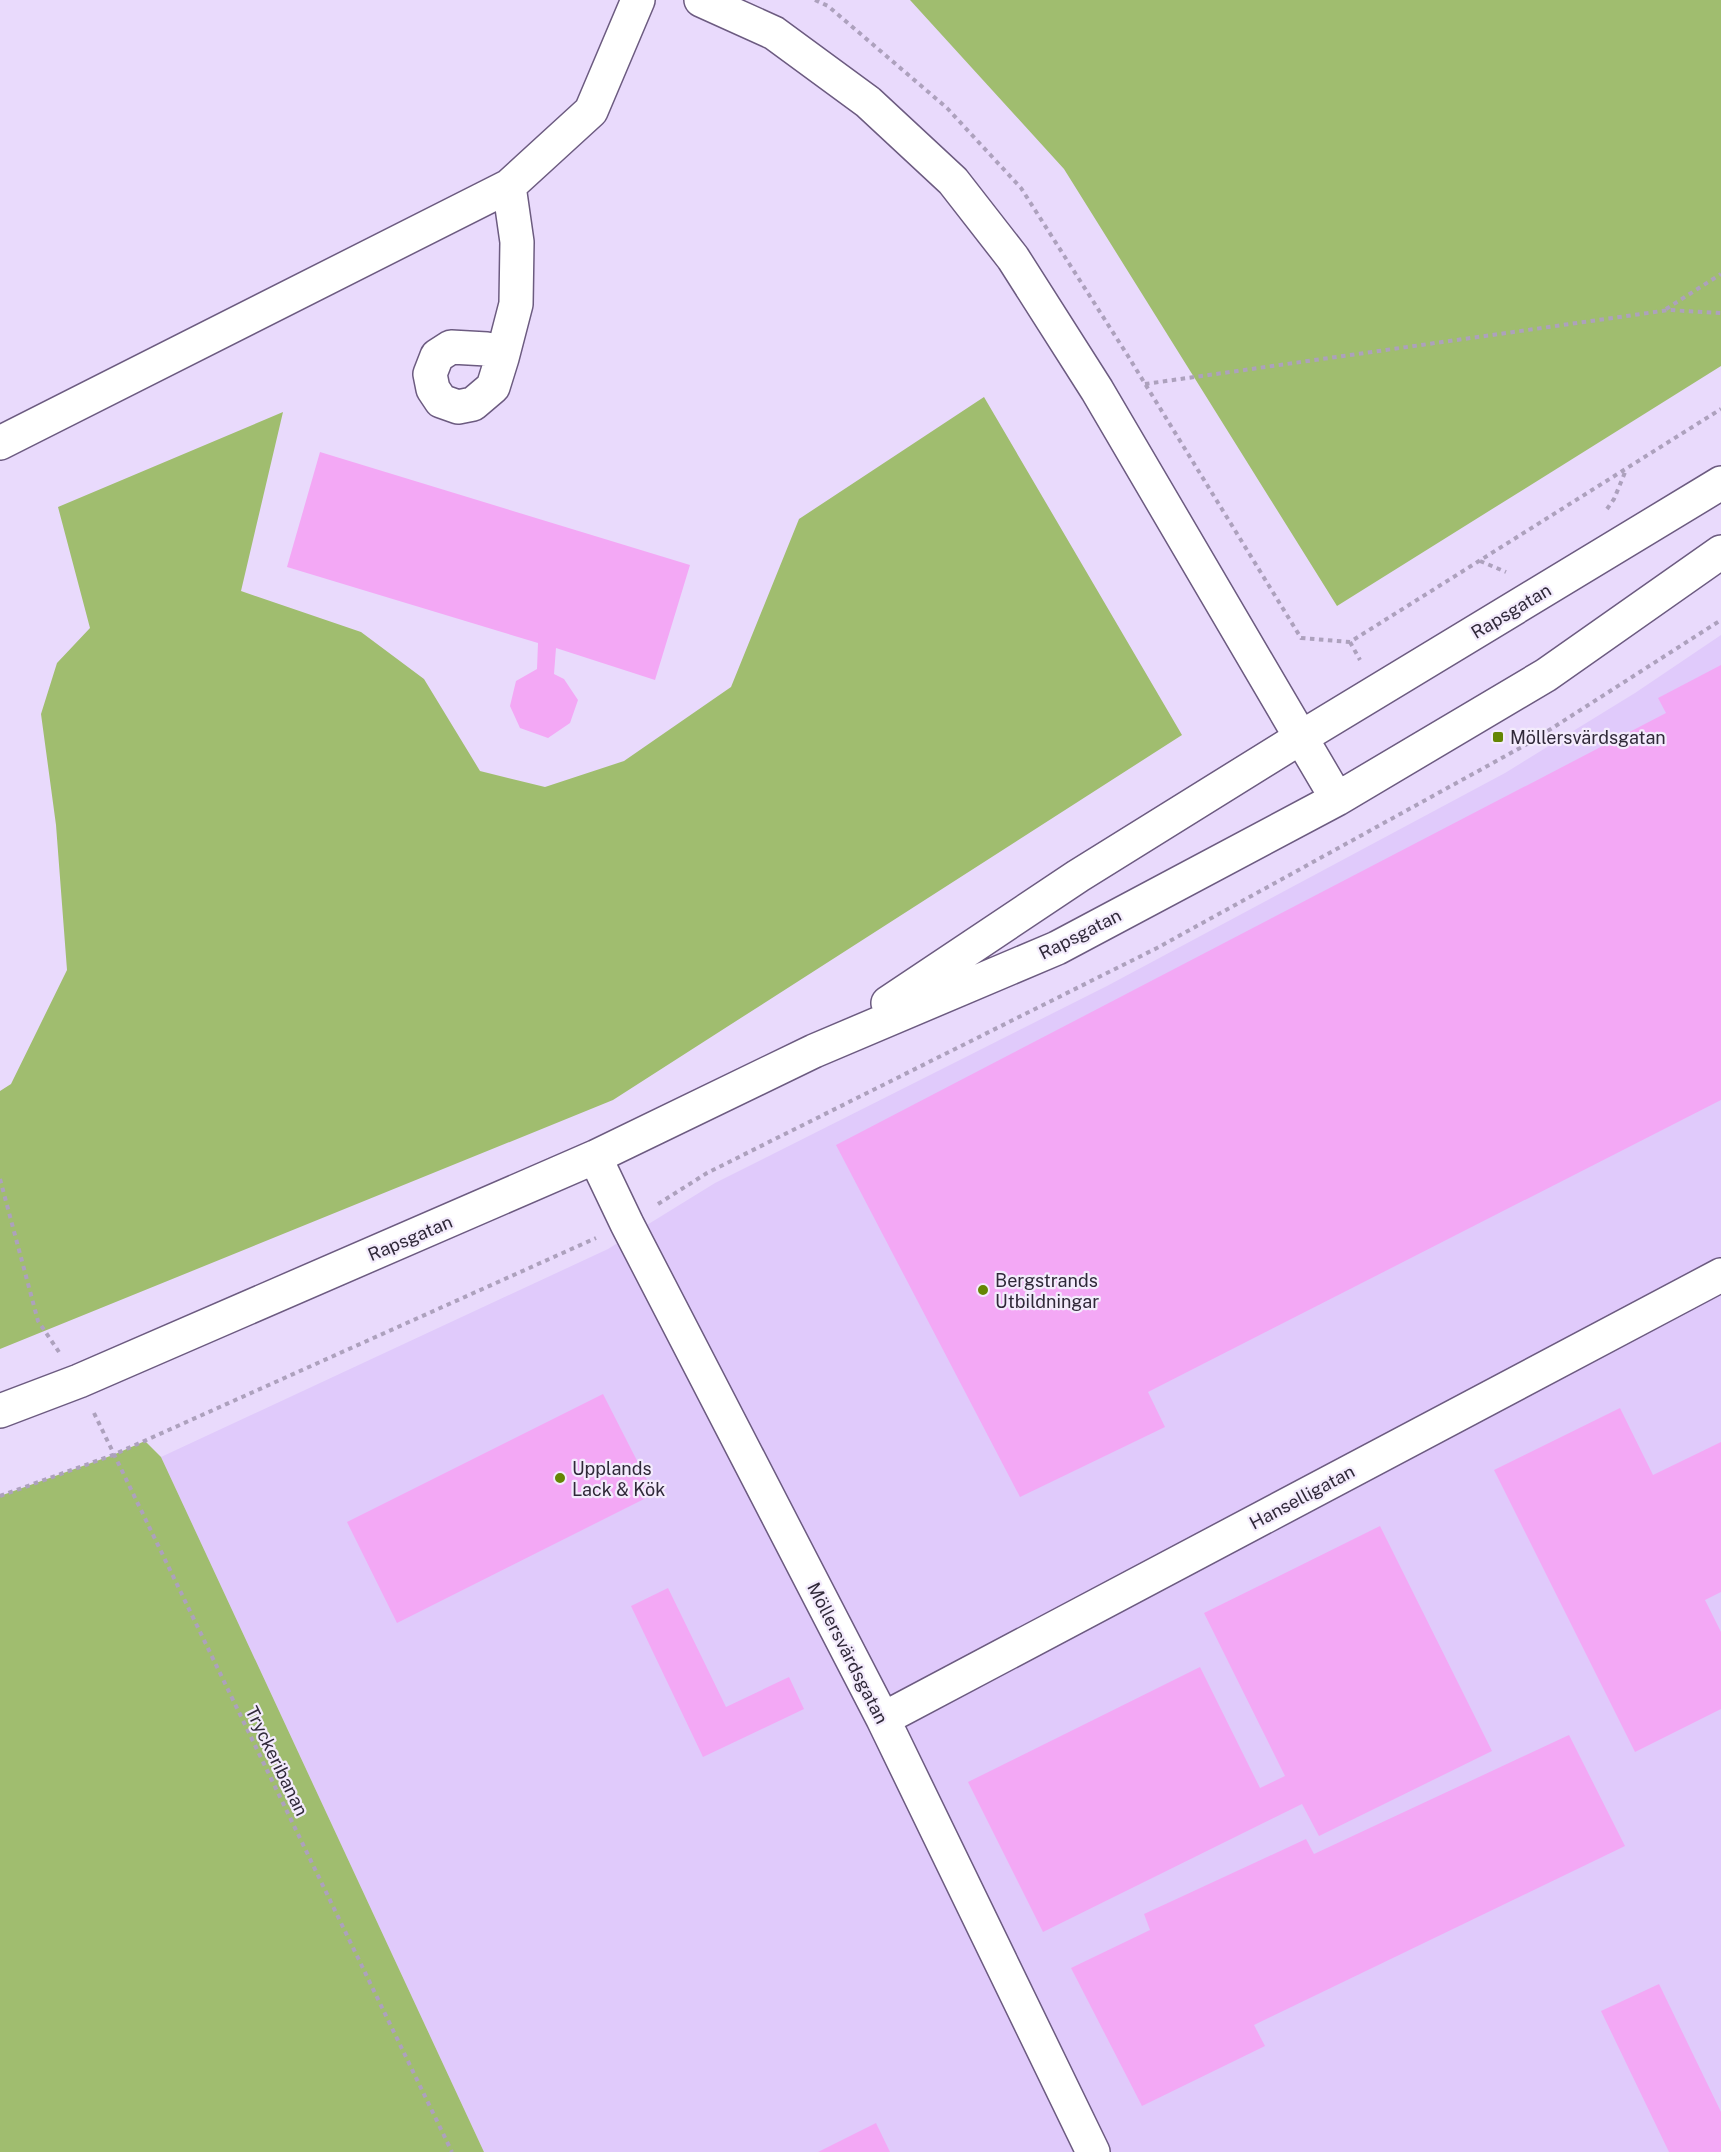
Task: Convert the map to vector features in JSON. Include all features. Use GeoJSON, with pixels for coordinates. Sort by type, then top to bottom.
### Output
{"type":"FeatureCollection","features":[{"type":"Feature","properties":{"kind":"street"},"geometry":{"type":"LineString","coordinates":[[0,442],[509,186],[591,111],[638,0]]}},
{"type":"Feature","properties":{"kind":"street"},"geometry":{"type":"LineString","coordinates":[[701,0],[774,33],[868,102],[953,181],[1013,258],[1097,390],[1337,799]]}},
{"type":"Feature","properties":{"kind":"street"},"geometry":{"type":"LineString","coordinates":[[502,358],[516,304],[517,242],[509,186]]}},
{"type":"Feature","properties":{"kind":"street","name":"Rapsgatan"},"geometry":{"type":"LineString","coordinates":[[814,1051],[1078,876],[1300,738],[1721,483]]}},
{"type":"Feature","properties":{"kind":"street","name":"Rapsgatan"},"geometry":{"type":"LineString","coordinates":[[0,1412],[595,1158],[814,1051],[1057,948],[1337,799],[1546,675],[1721,552]]}},
{"type":"Feature","properties":{"kind":"street","name":"Möllersvärdsgatan"},"geometry":{"type":"LineString","coordinates":[[595,1158],[883,1719],[1093,2152]]}},
{"type":"Feature","properties":{"kind":"street","name":"Hanselligatan"},"geometry":{"type":"LineString","coordinates":[[883,1719],[1721,1275]]}},
{"type":"Feature","properties":{"kind":"path"},"geometry":{"type":"LineString","coordinates":[[815,0],[828,6],[947,108],[1021,188],[1301,638],[1350,642],[1721,409]]}},
{"type":"Feature","properties":{"kind":"path"},"geometry":{"type":"LineString","coordinates":[[1663,311],[1721,274]]}},
{"type":"Feature","properties":{"kind":"path"},"geometry":{"type":"LineString","coordinates":[[1145,384],[1663,311],[1721,313]]}},
{"type":"Feature","properties":{"kind":"path"},"geometry":{"type":"LineString","coordinates":[[1605,512],[1614,499],[1626,469]]}},
{"type":"Feature","properties":{"kind":"path"},"geometry":{"type":"LineString","coordinates":[[1480,561],[1515,576]]}},
{"type":"Feature","properties":{"kind":"path"},"geometry":{"type":"LineString","coordinates":[[0,1496],[112,1455],[627,1224],[707,1173],[1157,948],[1447,789],[1529,743],[1721,620]]}},
{"type":"Feature","properties":{"kind":"path","name":"Tryckeribanan"},"geometry":{"type":"LineString","coordinates":[[0,1179],[38,1321],[79,1380],[112,1455],[452,2152]]}},
{"type":"Feature","properties":{"kind":"shaded area"},"geometry":{"type":"Polygon","coordinates":[[[1721,635],[1721,2152],[484,2152],[161,1457],[608,1249],[715,1183],[1107,986],[1505,773],[1635,693],[1721,635]]]}},
{"type":"Feature","properties":{"kind":"green space"},"geometry":{"type":"Polygon","coordinates":[[[910,0],[1721,0],[1721,366],[1337,606],[1064,169],[910,0]]]}},
{"type":"Feature","properties":{"kind":"green space"},"geometry":{"type":"Polygon","coordinates":[[[984,397],[1182,735],[613,1100],[0,1349],[0,1091],[11,1084],[67,970],[56,825],[41,714],[57,663],[90,628],[58,507],[283,412],[241,591],[361,632],[424,679],[480,771],[545,787],[624,761],[731,687],[799,519],[984,397]]]}},
{"type":"Feature","properties":{"kind":"green space"},"geometry":{"type":"Polygon","coordinates":[[[145,1441],[161,1457],[484,2152],[0,2152],[0,1496],[145,1441]]]}},
{"type":"Feature","properties":{"kind":"building"},"geometry":{"type":"Polygon","coordinates":[[[320,452],[690,565],[655,680],[556,648],[554,674],[564,679],[578,700],[570,723],[548,738],[520,728],[510,706],[516,681],[537,669],[538,643],[287,567],[320,452]]]}},
{"type":"Feature","properties":{"kind":"building"},"geometry":{"type":"Polygon","coordinates":[[[1721,665],[1721,1100],[1148,1392],[1165,1427],[1020,1497],[836,1145],[1666,713],[1658,698],[1721,665]]]}},
{"type":"Feature","properties":{"kind":"building"},"geometry":{"type":"Polygon","coordinates":[[[603,1394],[654,1494],[397,1623],[347,1522],[603,1394]]]}},
{"type":"Feature","properties":{"kind":"building"},"geometry":{"type":"Polygon","coordinates":[[[1620,1408],[1653,1475],[1721,1442],[1721,1592],[1705,1600],[1721,1632],[1721,1709],[1635,1752],[1494,1470],[1620,1408]]]}},
{"type":"Feature","properties":{"kind":"building"},"geometry":{"type":"Polygon","coordinates":[[[1380,1526],[1492,1751],[1319,1836],[1302,1804],[1043,1932],[968,1782],[1200,1667],[1260,1788],[1285,1776],[1204,1613],[1380,1526]]]}},
{"type":"Feature","properties":{"kind":"building"},"geometry":{"type":"Polygon","coordinates":[[[668,1588],[726,1707],[789,1677],[804,1709],[703,1757],[631,1606],[668,1588]]]}},
{"type":"Feature","properties":{"kind":"building"},"geometry":{"type":"Polygon","coordinates":[[[1569,1735],[1625,1846],[1254,2025],[1265,2046],[1142,2106],[1071,1968],[1150,1930],[1144,1914],[1306,1839],[1314,1854],[1569,1735]]]}},
{"type":"Feature","properties":{"kind":"building"},"geometry":{"type":"Polygon","coordinates":[[[1659,1984],[1721,2112],[1721,2152],[1669,2152],[1601,2011],[1659,1984]]]}},
{"type":"Feature","properties":{"kind":"building"},"geometry":{"type":"Polygon","coordinates":[[[876,2123],[890,2152],[818,2152],[876,2123]]]}},
{"type":"Feature","properties":{"kind":"place","name":"Möllersvärdsgatan"},"geometry":{"type":"Point","coordinates":[1498,737]}},
{"type":"Feature","properties":{"kind":"place","name":"Bergstrands Utbildningar"},"geometry":{"type":"Point","coordinates":[983,1290]}},
{"type":"Feature","properties":{"kind":"place","name":"Upplands Lack & Kök"},"geometry":{"type":"Point","coordinates":[560,1478]}}]}
